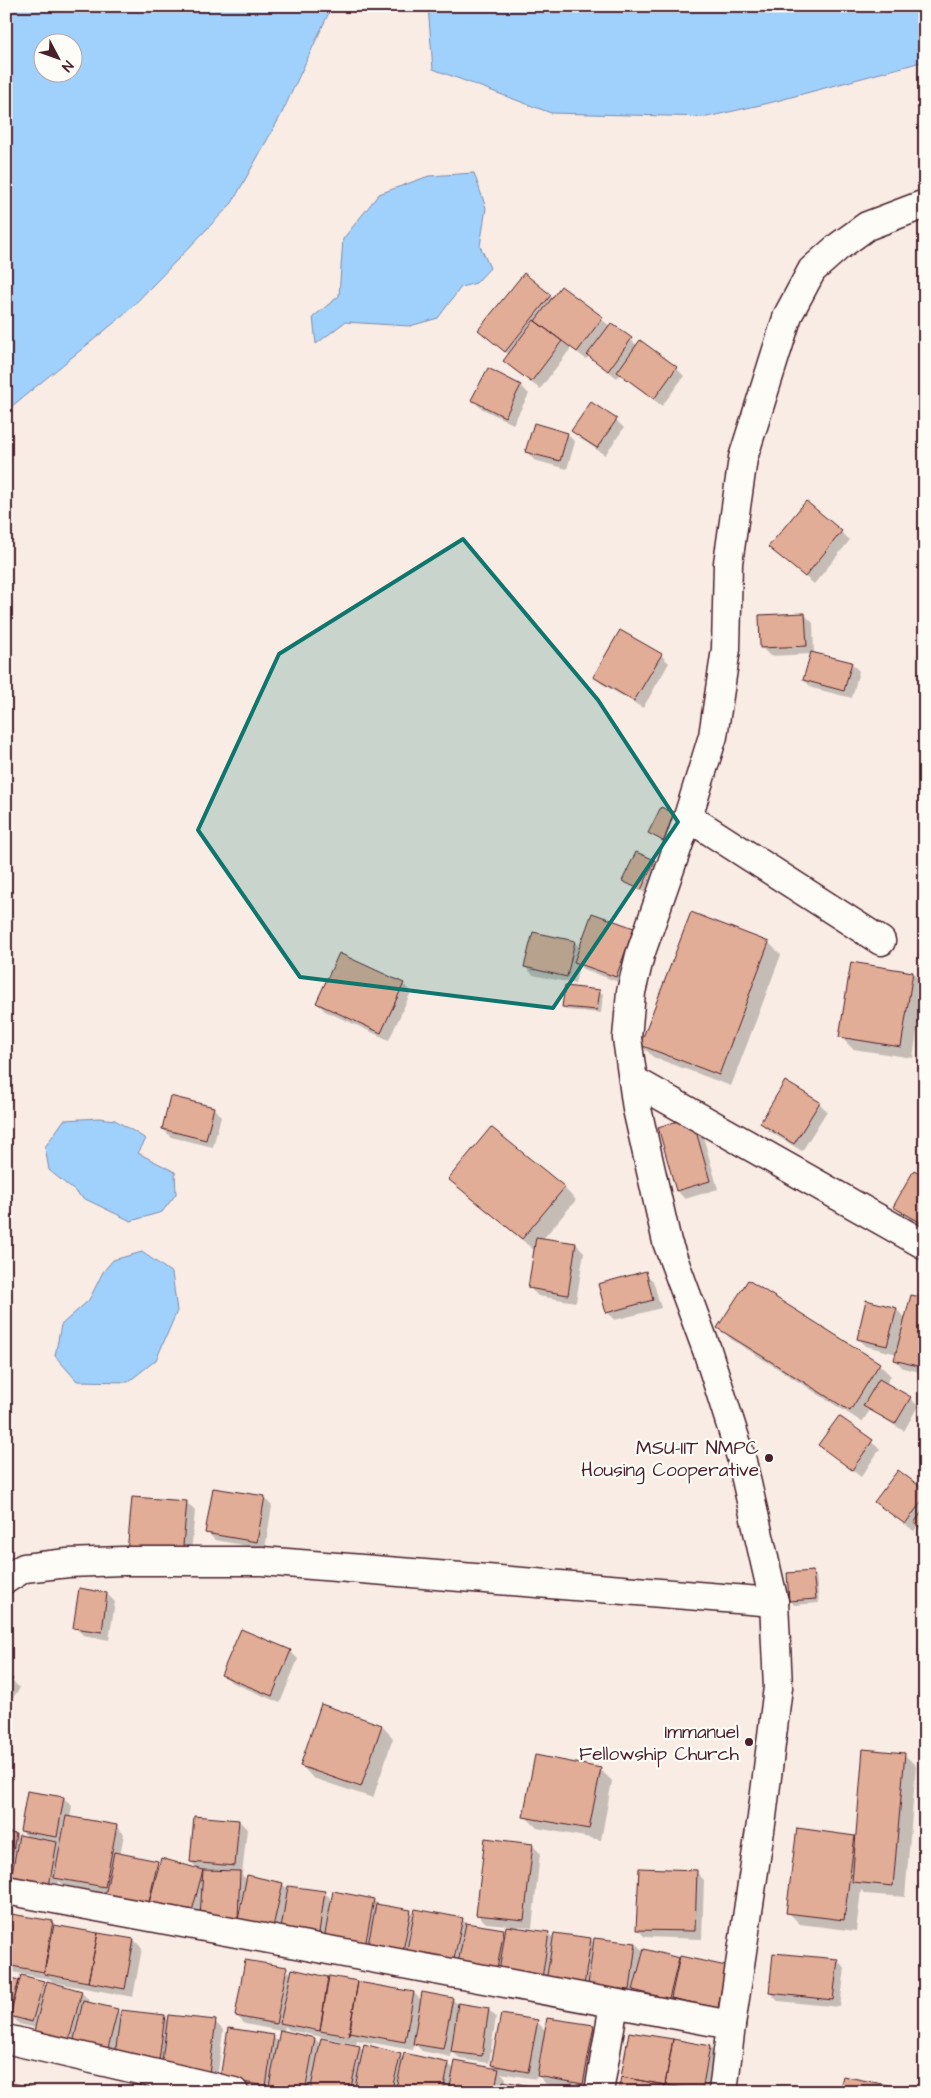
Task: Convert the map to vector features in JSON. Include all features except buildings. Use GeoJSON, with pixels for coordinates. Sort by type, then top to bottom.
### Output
{"type":"FeatureCollection","features":[{"type":"Feature","properties":{"kind":"street"},"geometry":{"type":"LineString","coordinates":[[723,2092],[730,2025],[760,1826],[778,1688],[774,1602],[738,1449],[707,1350],[667,1242],[637,1109],[627,1038],[631,992],[640,955],[714,736],[726,649],[728,563],[743,458],[788,315],[812,270],[838,247],[867,226],[925,204]]}},
{"type":"Feature","properties":{"kind":"street"},"geometry":{"type":"LineString","coordinates":[[688,817],[881,941]]}},
{"type":"Feature","properties":{"kind":"street"},"geometry":{"type":"LineString","coordinates":[[634,1080],[925,1245]]}},
{"type":"Feature","properties":{"kind":"street"},"geometry":{"type":"LineString","coordinates":[[6,1579],[24,1568],[68,1563],[262,1561],[774,1602]]}},
{"type":"Feature","properties":{"kind":"street"},"geometry":{"type":"LineString","coordinates":[[6,1890],[730,2025]]}},
{"type":"Feature","properties":{"kind":"street"},"geometry":{"type":"LineString","coordinates":[[599,2092],[614,2004]]}},
{"type":"Feature","properties":{"kind":"street"},"geometry":{"type":"LineString","coordinates":[[6,2039],[234,2092]]}},
{"type":"Feature","properties":{"kind":"highlighted area"},"geometry":{"type":"Polygon","coordinates":[[[463,539],[598,700],[678,822],[553,1008],[300,977],[198,830],[279,654],[463,539]]]}},
{"type":"Feature","properties":{"kind":"water"},"geometry":{"type":"Polygon","coordinates":[[[6,6],[332,6],[281,115],[232,203],[125,314],[6,411],[6,6]]]}},
{"type":"Feature","properties":{"kind":"water"},"geometry":{"type":"Polygon","coordinates":[[[428,6],[925,6],[925,61],[769,103],[707,117],[551,113],[433,69],[428,6]]]}},
{"type":"Feature","properties":{"kind":"water"},"geometry":{"type":"Polygon","coordinates":[[[474,173],[486,208],[480,246],[490,268],[476,283],[461,287],[438,318],[410,326],[345,322],[316,344],[313,317],[339,296],[343,239],[379,194],[429,176],[474,173]]]}},
{"type":"Feature","properties":{"kind":"water"},"geometry":{"type":"Polygon","coordinates":[[[99,1118],[115,1120],[146,1139],[138,1153],[175,1172],[176,1194],[162,1212],[131,1221],[83,1198],[49,1170],[45,1147],[64,1120],[99,1118]]]}},
{"type":"Feature","properties":{"kind":"water"},"geometry":{"type":"Polygon","coordinates":[[[142,1252],[172,1273],[177,1311],[156,1360],[128,1382],[77,1381],[55,1356],[61,1325],[89,1300],[103,1272],[113,1260],[142,1252]]]}},
{"type":"Feature","properties":{"kind":"place","name":"MSU-IIT NMPC Housing Cooperative"},"geometry":{"type":"Point","coordinates":[769,1458]}},
{"type":"Feature","properties":{"kind":"place","name":"Immanuel Fellowship Church"},"geometry":{"type":"Point","coordinates":[749,1742]}}]}
